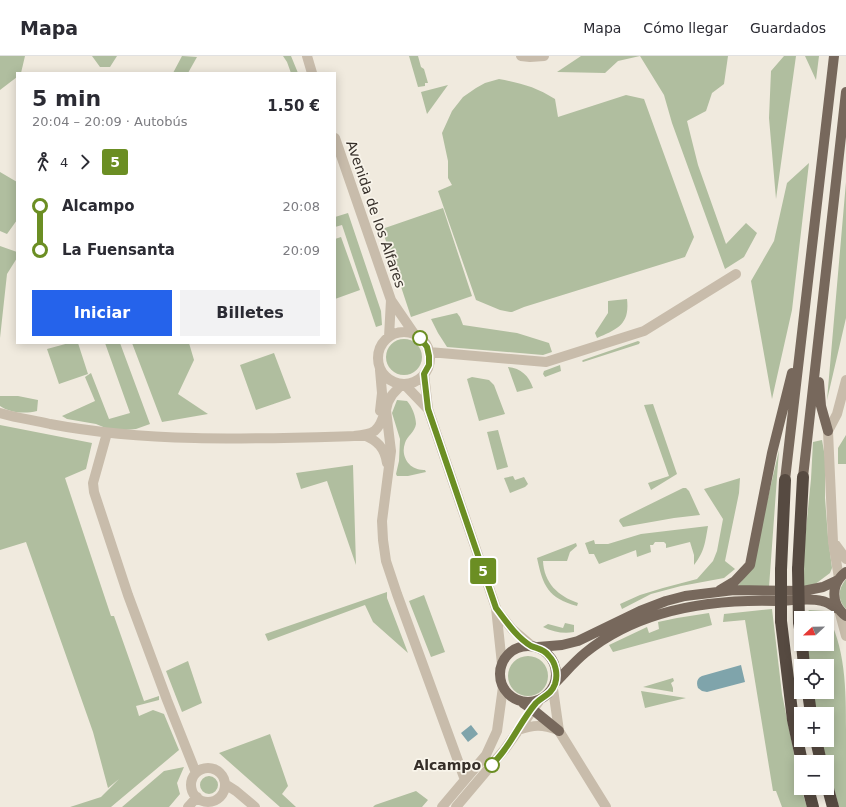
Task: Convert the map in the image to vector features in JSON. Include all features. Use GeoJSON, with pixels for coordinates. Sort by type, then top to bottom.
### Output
{"type":"FeatureCollection","features":[{"type":"Feature","properties":{"kind":"highway"},"geometry":{"type":"LineString","coordinates":[[799,611],[798,569],[803,477]]}},
{"type":"Feature","properties":{"kind":"highway"},"geometry":{"type":"LineString","coordinates":[[785,480],[781,570],[781,621],[793,720],[800,755]]}},
{"type":"Feature","properties":{"kind":"highway"},"geometry":{"type":"LineString","coordinates":[[810,795],[813,807]]}},
{"type":"Feature","properties":{"kind":"highway"},"geometry":{"type":"LineString","coordinates":[[830,795],[833,807]]}},
{"type":"Feature","properties":{"kind":"main road"},"geometry":{"type":"LineString","coordinates":[[785,480],[834,56]]}},
{"type":"Feature","properties":{"kind":"main road"},"geometry":{"type":"LineString","coordinates":[[803,477],[846,92]]}},
{"type":"Feature","properties":{"kind":"main road"},"geometry":{"type":"LineString","coordinates":[[716,592],[735,581],[750,565],[772,453],[802,332]]}},
{"type":"Feature","properties":{"kind":"main road"},"geometry":{"type":"LineString","coordinates":[[817,359],[821,406],[828,431]]}},
{"type":"Feature","properties":{"kind":"main road"},"geometry":{"type":"LineString","coordinates":[[560,731],[536,705],[521,702],[510,697],[503,687],[500,676],[502,664],[505,658],[514,650],[526,646],[535,647],[571,644],[583,640],[624,618],[652,606],[685,596],[734,590],[802,591],[823,587],[841,577]]}},
{"type":"Feature","properties":{"kind":"main road"},"geometry":{"type":"LineString","coordinates":[[841,577],[835,587],[834,594],[835,602],[841,612]]}},
{"type":"Feature","properties":{"kind":"main road"},"geometry":{"type":"LineString","coordinates":[[536,705],[549,694],[554,686],[577,660],[596,646],[630,626],[665,612],[715,603],[767,600],[822,600],[841,612]]}},
{"type":"Feature","properties":{"kind":"main road"},"geometry":{"type":"LineString","coordinates":[[535,647],[547,653],[554,662],[556,672],[554,686]]}},
{"type":"Feature","properties":{"kind":"street"},"geometry":{"type":"LineString","coordinates":[[307,56],[312,72]]}},
{"type":"Feature","properties":{"kind":"street"},"geometry":{"type":"LineString","coordinates":[[521,56],[544,56]]}},
{"type":"Feature","properties":{"kind":"street","name":"Avenida de los Alfares"},"geometry":{"type":"LineString","coordinates":[[336,141],[391,300],[415,335]]}},
{"type":"Feature","properties":{"kind":"street"},"geometry":{"type":"LineString","coordinates":[[429,352],[546,362],[644,331],[736,274]]}},
{"type":"Feature","properties":{"kind":"street","name":"Avenida de los Alfares"},"geometry":{"type":"LineString","coordinates":[[389,337],[391,300]]}},
{"type":"Feature","properties":{"kind":"street"},"geometry":{"type":"LineString","coordinates":[[363,435],[373,427],[378,419],[380,411],[382,393],[378,358],[379,351],[384,342],[394,334],[403,332],[415,335],[424,342],[429,352],[429,365],[424,374],[417,381],[411,383],[395,383],[386,377],[379,366]]}},
{"type":"Feature","properties":{"kind":"street"},"geometry":{"type":"LineString","coordinates":[[424,374],[428,409],[496,608],[502,664]]}},
{"type":"Feature","properties":{"kind":"street"},"geometry":{"type":"LineString","coordinates":[[841,577],[833,542],[828,431],[842,414],[846,380]]}},
{"type":"Feature","properties":{"kind":"street"},"geometry":{"type":"LineString","coordinates":[[403,384],[428,409]]}},
{"type":"Feature","properties":{"kind":"street"},"geometry":{"type":"LineString","coordinates":[[0,413],[21,419],[107,433],[177,438],[251,439],[363,435],[370,434],[376,430],[382,421],[392,395],[403,384]]}},
{"type":"Feature","properties":{"kind":"street"},"geometry":{"type":"LineString","coordinates":[[386,410],[391,458],[388,468],[382,522],[386,561],[465,780]]}},
{"type":"Feature","properties":{"kind":"street"},"geometry":{"type":"LineString","coordinates":[[107,433],[93,483],[94,492],[128,595],[196,773]]}},
{"type":"Feature","properties":{"kind":"street"},"geometry":{"type":"LineString","coordinates":[[363,435],[375,441],[383,449],[386,454],[388,468]]}},
{"type":"Feature","properties":{"kind":"street"},"geometry":{"type":"LineString","coordinates":[[833,542],[846,559]]}},
{"type":"Feature","properties":{"kind":"street"},"geometry":{"type":"LineString","coordinates":[[496,608],[512,629],[535,647]]}},
{"type":"Feature","properties":{"kind":"street"},"geometry":{"type":"LineString","coordinates":[[841,612],[846,636]]}},
{"type":"Feature","properties":{"kind":"street"},"geometry":{"type":"LineString","coordinates":[[554,686],[560,731],[606,807]]}},
{"type":"Feature","properties":{"kind":"street"},"geometry":{"type":"LineString","coordinates":[[442,807],[486,755],[497,731],[503,687]]}},
{"type":"Feature","properties":{"kind":"street"},"geometry":{"type":"LineString","coordinates":[[456,807],[505,749],[536,705]]}},
{"type":"Feature","properties":{"kind":"street"},"geometry":{"type":"LineString","coordinates":[[518,730],[539,725],[560,731]]}},
{"type":"Feature","properties":{"kind":"street"},"geometry":{"type":"LineString","coordinates":[[212,768],[222,776],[224,784],[223,792],[219,798],[211,804],[197,797],[192,790],[191,781],[196,773],[203,769],[212,768]]}},
{"type":"Feature","properties":{"kind":"street"},"geometry":{"type":"LineString","coordinates":[[224,784],[236,791],[255,807]]}},
{"type":"Feature","properties":{"kind":"street"},"geometry":{"type":"LineString","coordinates":[[188,807],[197,797]]}},
{"type":"Feature","properties":{"kind":"green space"},"geometry":{"type":"Polygon","coordinates":[[[0,56],[25,56],[21,72],[16,72],[16,78],[0,90],[0,56]]]}},
{"type":"Feature","properties":{"kind":"green space"},"geometry":{"type":"Polygon","coordinates":[[[92,56],[117,56],[110,67],[100,67],[92,56]]]}},
{"type":"Feature","properties":{"kind":"green space"},"geometry":{"type":"Polygon","coordinates":[[[182,56],[197,57],[189,72],[174,72],[182,56]]]}},
{"type":"Feature","properties":{"kind":"green space"},"geometry":{"type":"Polygon","coordinates":[[[283,56],[291,56],[298,72],[291,72],[283,56]]]}},
{"type":"Feature","properties":{"kind":"green space"},"geometry":{"type":"Polygon","coordinates":[[[409,56],[418,56],[428,83],[425,83],[425,86],[418,87],[409,56]]]}},
{"type":"Feature","properties":{"kind":"green space"},"geometry":{"type":"Polygon","coordinates":[[[581,56],[640,56],[618,61],[605,73],[557,72],[581,56]]]}},
{"type":"Feature","properties":{"kind":"green space"},"geometry":{"type":"Polygon","coordinates":[[[640,56],[728,56],[724,84],[712,93],[706,111],[687,121],[698,165],[726,244],[746,223],[757,233],[744,257],[725,269],[672,123],[664,95],[640,56]]]}},
{"type":"Feature","properties":{"kind":"green space"},"geometry":{"type":"Polygon","coordinates":[[[784,56],[796,56],[776,199],[769,118],[771,71],[784,56]]]}},
{"type":"Feature","properties":{"kind":"green space"},"geometry":{"type":"Polygon","coordinates":[[[805,56],[819,56],[816,80],[805,56]]]}},
{"type":"Feature","properties":{"kind":"green space"},"geometry":{"type":"Polygon","coordinates":[[[499,79],[528,86],[555,99],[558,117],[626,95],[644,99],[694,237],[685,257],[512,312],[500,310],[476,300],[438,191],[452,185],[448,178],[448,161],[442,133],[452,111],[463,97],[485,83],[499,79]]]}},
{"type":"Feature","properties":{"kind":"green space"},"geometry":{"type":"Polygon","coordinates":[[[448,85],[427,114],[421,92],[448,85]]]}},
{"type":"Feature","properties":{"kind":"green space"},"geometry":{"type":"Polygon","coordinates":[[[809,163],[792,310],[772,399],[751,281],[774,241],[787,183],[809,163]]]}},
{"type":"Feature","properties":{"kind":"green space"},"geometry":{"type":"Polygon","coordinates":[[[0,172],[16,181],[16,221],[7,234],[0,231],[0,172]]]}},
{"type":"Feature","properties":{"kind":"green space"},"geometry":{"type":"Polygon","coordinates":[[[846,182],[846,318],[827,400],[846,182]]]}},
{"type":"Feature","properties":{"kind":"green space"},"geometry":{"type":"Polygon","coordinates":[[[443,208],[472,296],[411,317],[382,229],[443,208]]]}},
{"type":"Feature","properties":{"kind":"green space"},"geometry":{"type":"Polygon","coordinates":[[[348,213],[381,311],[382,325],[376,327],[342,225],[336,227],[336,217],[348,213]]]}},
{"type":"Feature","properties":{"kind":"green space"},"geometry":{"type":"Polygon","coordinates":[[[341,237],[360,290],[336,299],[336,239],[341,237]]]}},
{"type":"Feature","properties":{"kind":"green space"},"geometry":{"type":"Polygon","coordinates":[[[0,246],[16,252],[16,260],[7,274],[0,338],[0,246]]]}},
{"type":"Feature","properties":{"kind":"green space"},"geometry":{"type":"Polygon","coordinates":[[[627,299],[626,315],[621,325],[611,332],[597,338],[595,333],[608,313],[608,301],[627,299]]]}},
{"type":"Feature","properties":{"kind":"green space"},"geometry":{"type":"Polygon","coordinates":[[[457,313],[463,325],[517,333],[549,343],[552,352],[543,355],[447,347],[431,319],[457,313]]]}},
{"type":"Feature","properties":{"kind":"green space"},"geometry":{"type":"Polygon","coordinates":[[[404,339],[414,342],[419,347],[422,357],[419,367],[414,372],[404,375],[394,372],[389,367],[386,357],[389,347],[394,342],[404,339]]]}},
{"type":"Feature","properties":{"kind":"green space"},"geometry":{"type":"Polygon","coordinates":[[[638,341],[640,342],[639,344],[583,362],[582,361],[583,360],[638,341]]]}},
{"type":"Feature","properties":{"kind":"green space"},"geometry":{"type":"Polygon","coordinates":[[[65,344],[78,344],[88,374],[59,384],[47,349],[65,344]]]}},
{"type":"Feature","properties":{"kind":"green space"},"geometry":{"type":"Polygon","coordinates":[[[105,344],[120,344],[150,424],[136,429],[113,431],[96,424],[67,419],[62,416],[95,401],[85,377],[91,373],[109,419],[130,413],[105,344]]]}},
{"type":"Feature","properties":{"kind":"green space"},"geometry":{"type":"Polygon","coordinates":[[[132,344],[189,344],[194,360],[178,394],[208,414],[162,422],[132,344]]]}},
{"type":"Feature","properties":{"kind":"green space"},"geometry":{"type":"Polygon","coordinates":[[[274,353],[291,398],[256,410],[240,365],[274,353]]]}},
{"type":"Feature","properties":{"kind":"green space"},"geometry":{"type":"Polygon","coordinates":[[[560,365],[561,371],[545,377],[543,374],[544,371],[560,365]]]}},
{"type":"Feature","properties":{"kind":"green space"},"geometry":{"type":"Polygon","coordinates":[[[508,367],[517,369],[524,373],[533,388],[517,392],[508,367]]]}},
{"type":"Feature","properties":{"kind":"green space"},"geometry":{"type":"Polygon","coordinates":[[[472,377],[489,380],[494,385],[505,414],[479,421],[467,379],[472,377]]]}},
{"type":"Feature","properties":{"kind":"green space"},"geometry":{"type":"Polygon","coordinates":[[[0,396],[18,396],[38,400],[37,411],[23,413],[8,410],[0,406],[0,396]]]}},
{"type":"Feature","properties":{"kind":"green space"},"geometry":{"type":"Polygon","coordinates":[[[397,400],[407,401],[409,403],[416,421],[414,429],[405,443],[405,458],[411,466],[420,470],[425,470],[426,472],[408,476],[397,476],[396,474],[399,461],[400,439],[392,413],[397,400]]]}},
{"type":"Feature","properties":{"kind":"green space"},"geometry":{"type":"Polygon","coordinates":[[[653,404],[677,474],[651,490],[648,483],[669,476],[644,405],[653,404]]]}},
{"type":"Feature","properties":{"kind":"green space"},"geometry":{"type":"Polygon","coordinates":[[[0,425],[92,443],[86,469],[65,478],[111,616],[114,616],[144,701],[159,696],[159,700],[136,706],[139,716],[153,710],[164,714],[179,750],[111,807],[70,807],[101,797],[119,779],[108,788],[93,732],[26,542],[0,550],[0,425]]]}},
{"type":"Feature","properties":{"kind":"green space"},"geometry":{"type":"Polygon","coordinates":[[[498,430],[508,467],[497,470],[487,432],[498,430]]]}},
{"type":"Feature","properties":{"kind":"green space"},"geometry":{"type":"Polygon","coordinates":[[[846,435],[846,464],[838,464],[838,448],[846,435]]]}},
{"type":"Feature","properties":{"kind":"green space"},"geometry":{"type":"Polygon","coordinates":[[[822,440],[825,457],[825,498],[832,568],[830,573],[814,585],[804,587],[803,559],[813,442],[822,440]]]}},
{"type":"Feature","properties":{"kind":"green space"},"geometry":{"type":"Polygon","coordinates":[[[779,450],[769,587],[738,586],[746,575],[766,506],[779,450]]]}},
{"type":"Feature","properties":{"kind":"green space"},"geometry":{"type":"Polygon","coordinates":[[[353,465],[356,565],[327,481],[301,489],[296,473],[353,465]]]}},
{"type":"Feature","properties":{"kind":"green space"},"geometry":{"type":"Polygon","coordinates":[[[513,476],[515,480],[524,477],[528,484],[525,487],[510,493],[504,478],[513,476]]]}},
{"type":"Feature","properties":{"kind":"green space"},"geometry":{"type":"Polygon","coordinates":[[[740,478],[739,493],[725,561],[735,569],[724,578],[681,586],[651,594],[622,609],[620,604],[640,595],[697,579],[713,561],[717,551],[723,519],[704,489],[740,478]]]}},
{"type":"Feature","properties":{"kind":"green space"},"geometry":{"type":"Polygon","coordinates":[[[683,488],[686,488],[689,491],[700,515],[623,527],[619,521],[620,519],[683,488]]]}},
{"type":"Feature","properties":{"kind":"green space"},"geometry":{"type":"Polygon","coordinates":[[[708,526],[702,551],[694,565],[694,555],[690,542],[666,548],[666,544],[664,542],[655,542],[653,545],[650,545],[651,552],[637,557],[636,550],[599,564],[594,554],[589,554],[585,543],[594,540],[595,544],[608,544],[641,534],[708,526]]]}},
{"type":"Feature","properties":{"kind":"green space"},"geometry":{"type":"Polygon","coordinates":[[[576,543],[577,546],[570,552],[567,561],[543,561],[546,576],[553,588],[564,597],[578,603],[577,606],[559,599],[548,590],[537,558],[576,543]]]}},
{"type":"Feature","properties":{"kind":"green space"},"geometry":{"type":"Polygon","coordinates":[[[846,579],[846,609],[841,602],[840,591],[846,579]]]}},
{"type":"Feature","properties":{"kind":"green space"},"geometry":{"type":"Polygon","coordinates":[[[387,592],[387,598],[408,653],[373,622],[365,605],[268,641],[265,634],[387,592]]]}},
{"type":"Feature","properties":{"kind":"green space"},"geometry":{"type":"Polygon","coordinates":[[[424,595],[445,652],[431,657],[409,601],[424,595]]]}},
{"type":"Feature","properties":{"kind":"green space"},"geometry":{"type":"Polygon","coordinates":[[[772,609],[782,694],[794,755],[794,795],[803,795],[807,807],[782,807],[776,791],[773,791],[745,620],[723,622],[724,614],[772,609]]]}},
{"type":"Feature","properties":{"kind":"green space"},"geometry":{"type":"Polygon","coordinates":[[[709,613],[712,625],[613,652],[609,645],[647,627],[649,633],[659,629],[658,622],[709,613]]]}},
{"type":"Feature","properties":{"kind":"green space"},"geometry":{"type":"Polygon","coordinates":[[[565,623],[574,625],[574,632],[558,632],[543,627],[548,624],[563,628],[565,623]]]}},
{"type":"Feature","properties":{"kind":"green space"},"geometry":{"type":"Polygon","coordinates":[[[834,631],[841,653],[845,684],[846,807],[839,807],[834,788],[834,755],[825,755],[823,747],[834,747],[834,707],[815,707],[814,699],[834,699],[834,659],[808,659],[808,651],[834,651],[834,631]]]}},
{"type":"Feature","properties":{"kind":"green space"},"geometry":{"type":"Polygon","coordinates":[[[532,656],[539,659],[545,665],[548,676],[547,684],[539,693],[532,696],[524,696],[517,693],[509,684],[508,672],[511,665],[520,657],[532,656]]]}},
{"type":"Feature","properties":{"kind":"green space"},"geometry":{"type":"Polygon","coordinates":[[[188,661],[202,703],[182,712],[166,671],[188,661]]]}},
{"type":"Feature","properties":{"kind":"green space"},"geometry":{"type":"Polygon","coordinates":[[[673,678],[674,681],[671,683],[673,692],[643,687],[673,678]]]}},
{"type":"Feature","properties":{"kind":"green space"},"geometry":{"type":"Polygon","coordinates":[[[641,691],[686,698],[645,708],[641,691]]]}},
{"type":"Feature","properties":{"kind":"green space"},"geometry":{"type":"Polygon","coordinates":[[[270,734],[288,786],[282,794],[296,807],[280,807],[219,753],[270,734]]]}},
{"type":"Feature","properties":{"kind":"green space"},"geometry":{"type":"Polygon","coordinates":[[[184,767],[177,783],[180,794],[169,807],[122,807],[164,771],[184,767]]]}},
{"type":"Feature","properties":{"kind":"green space"},"geometry":{"type":"Polygon","coordinates":[[[205,776],[213,776],[218,781],[216,792],[213,794],[205,794],[200,789],[200,781],[205,776]]]}},
{"type":"Feature","properties":{"kind":"green space"},"geometry":{"type":"Polygon","coordinates":[[[416,791],[428,800],[422,807],[373,807],[375,805],[416,791]]]}},
{"type":"Feature","properties":{"kind":"water"},"geometry":{"type":"Polygon","coordinates":[[[741,665],[745,682],[707,692],[698,688],[697,681],[700,677],[741,665]]]}},
{"type":"Feature","properties":{"kind":"water"},"geometry":{"type":"Polygon","coordinates":[[[471,725],[478,734],[468,742],[461,733],[471,725]]]}},
{"type":"Feature","properties":{"kind":"bus line","name":"5"},"geometry":{"type":"LineString","coordinates":[[420,338],[427,347],[430,359],[428,368],[424,374],[428,409],[496,608],[512,629],[532,646],[538,647],[547,653],[551,657],[556,667],[556,678],[553,689],[536,704],[492,765]]}},
{"type":"Feature","properties":{"kind":"place","name":"Alcampo"},"geometry":{"type":"Point","coordinates":[492,765]}}]}
